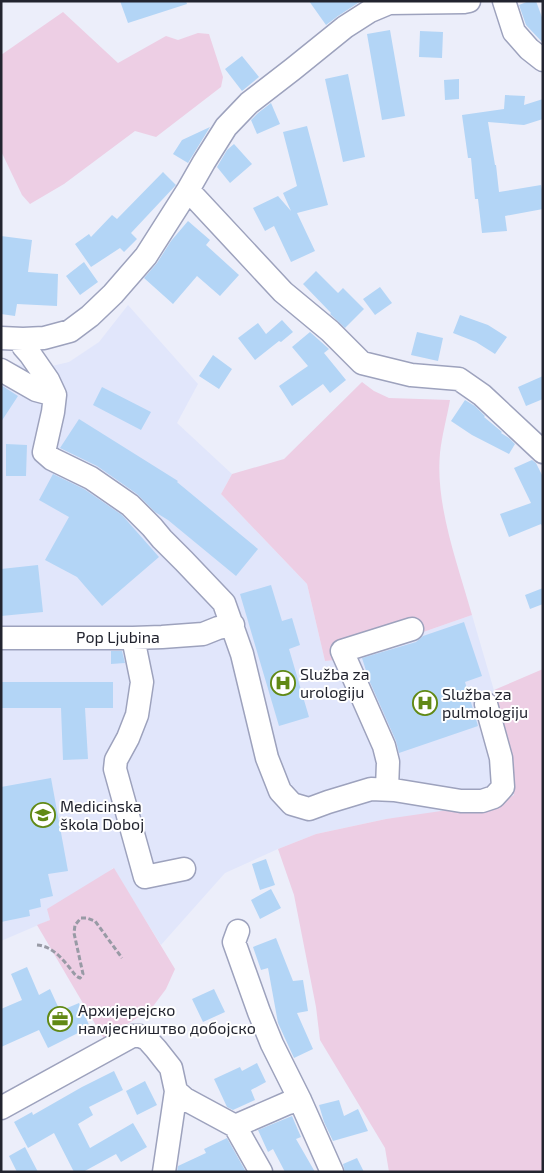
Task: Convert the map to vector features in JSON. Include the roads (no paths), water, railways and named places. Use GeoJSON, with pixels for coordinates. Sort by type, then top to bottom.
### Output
{"type":"FeatureCollection","features":[{"type":"Feature","properties":{"kind":"street"},"geometry":{"type":"LineString","coordinates":[[12,338],[44,338],[70,331],[90,316],[113,294],[146,256],[226,127],[249,103],[345,27],[370,11],[389,4],[468,1]]}},
{"type":"Feature","properties":{"kind":"street"},"geometry":{"type":"LineString","coordinates":[[504,1],[514,32],[529,49],[543,60]]}},
{"type":"Feature","properties":{"kind":"street"},"geometry":{"type":"LineString","coordinates":[[188,190],[283,292],[330,331],[362,363],[411,375],[459,379],[482,394],[543,452]]}},
{"type":"Feature","properties":{"kind":"street"},"geometry":{"type":"LineString","coordinates":[[12,338],[30,354],[48,380],[55,395],[44,452],[52,459],[91,478],[130,505],[224,602],[242,654],[267,758],[280,791],[292,804],[309,809],[371,789],[387,789],[461,801],[482,801],[494,797],[503,787],[501,758],[486,704]]}},
{"type":"Feature","properties":{"kind":"street"},"geometry":{"type":"LineString","coordinates":[[1,370],[36,390],[55,395]]}},
{"type":"Feature","properties":{"kind":"street","name":"Pop Ljubina"},"geometry":{"type":"LineString","coordinates":[[1,638],[180,636],[203,634],[233,625]]}},
{"type":"Feature","properties":{"kind":"street"},"geometry":{"type":"LineString","coordinates":[[387,789],[388,762],[384,746],[342,652],[412,629]]}},
{"type":"Feature","properties":{"kind":"street"},"geometry":{"type":"LineString","coordinates":[[134,638],[142,682],[137,716],[116,760],[116,769],[146,877],[184,869]]}},
{"type":"Feature","properties":{"kind":"street"},"geometry":{"type":"LineString","coordinates":[[238,931],[234,942],[259,1012],[332,1172]]}},
{"type":"Feature","properties":{"kind":"street"},"geometry":{"type":"LineString","coordinates":[[1,1108],[132,1036],[140,1036],[147,1039],[171,1068],[176,1091],[164,1172]]}},
{"type":"Feature","properties":{"kind":"street"},"geometry":{"type":"LineString","coordinates":[[176,1091],[185,1099],[235,1126],[261,1172]]}},
{"type":"Feature","properties":{"kind":"street"},"geometry":{"type":"LineString","coordinates":[[235,1126],[288,1103],[300,1100]]}},
{"type":"Feature","properties":{"kind":"place","name":"Služba za urologiju"},"geometry":{"type":"Point","coordinates":[283,683]}},
{"type":"Feature","properties":{"kind":"place","name":"Služba za pulmologiju"},"geometry":{"type":"Point","coordinates":[425,703]}},
{"type":"Feature","properties":{"kind":"place","name":"Medicinska škola Doboj"},"geometry":{"type":"Point","coordinates":[43,815]}},
{"type":"Feature","properties":{"kind":"place","name":"Архијерејско намјесништво добојско"},"geometry":{"type":"Point","coordinates":[60,1019]}}]}
